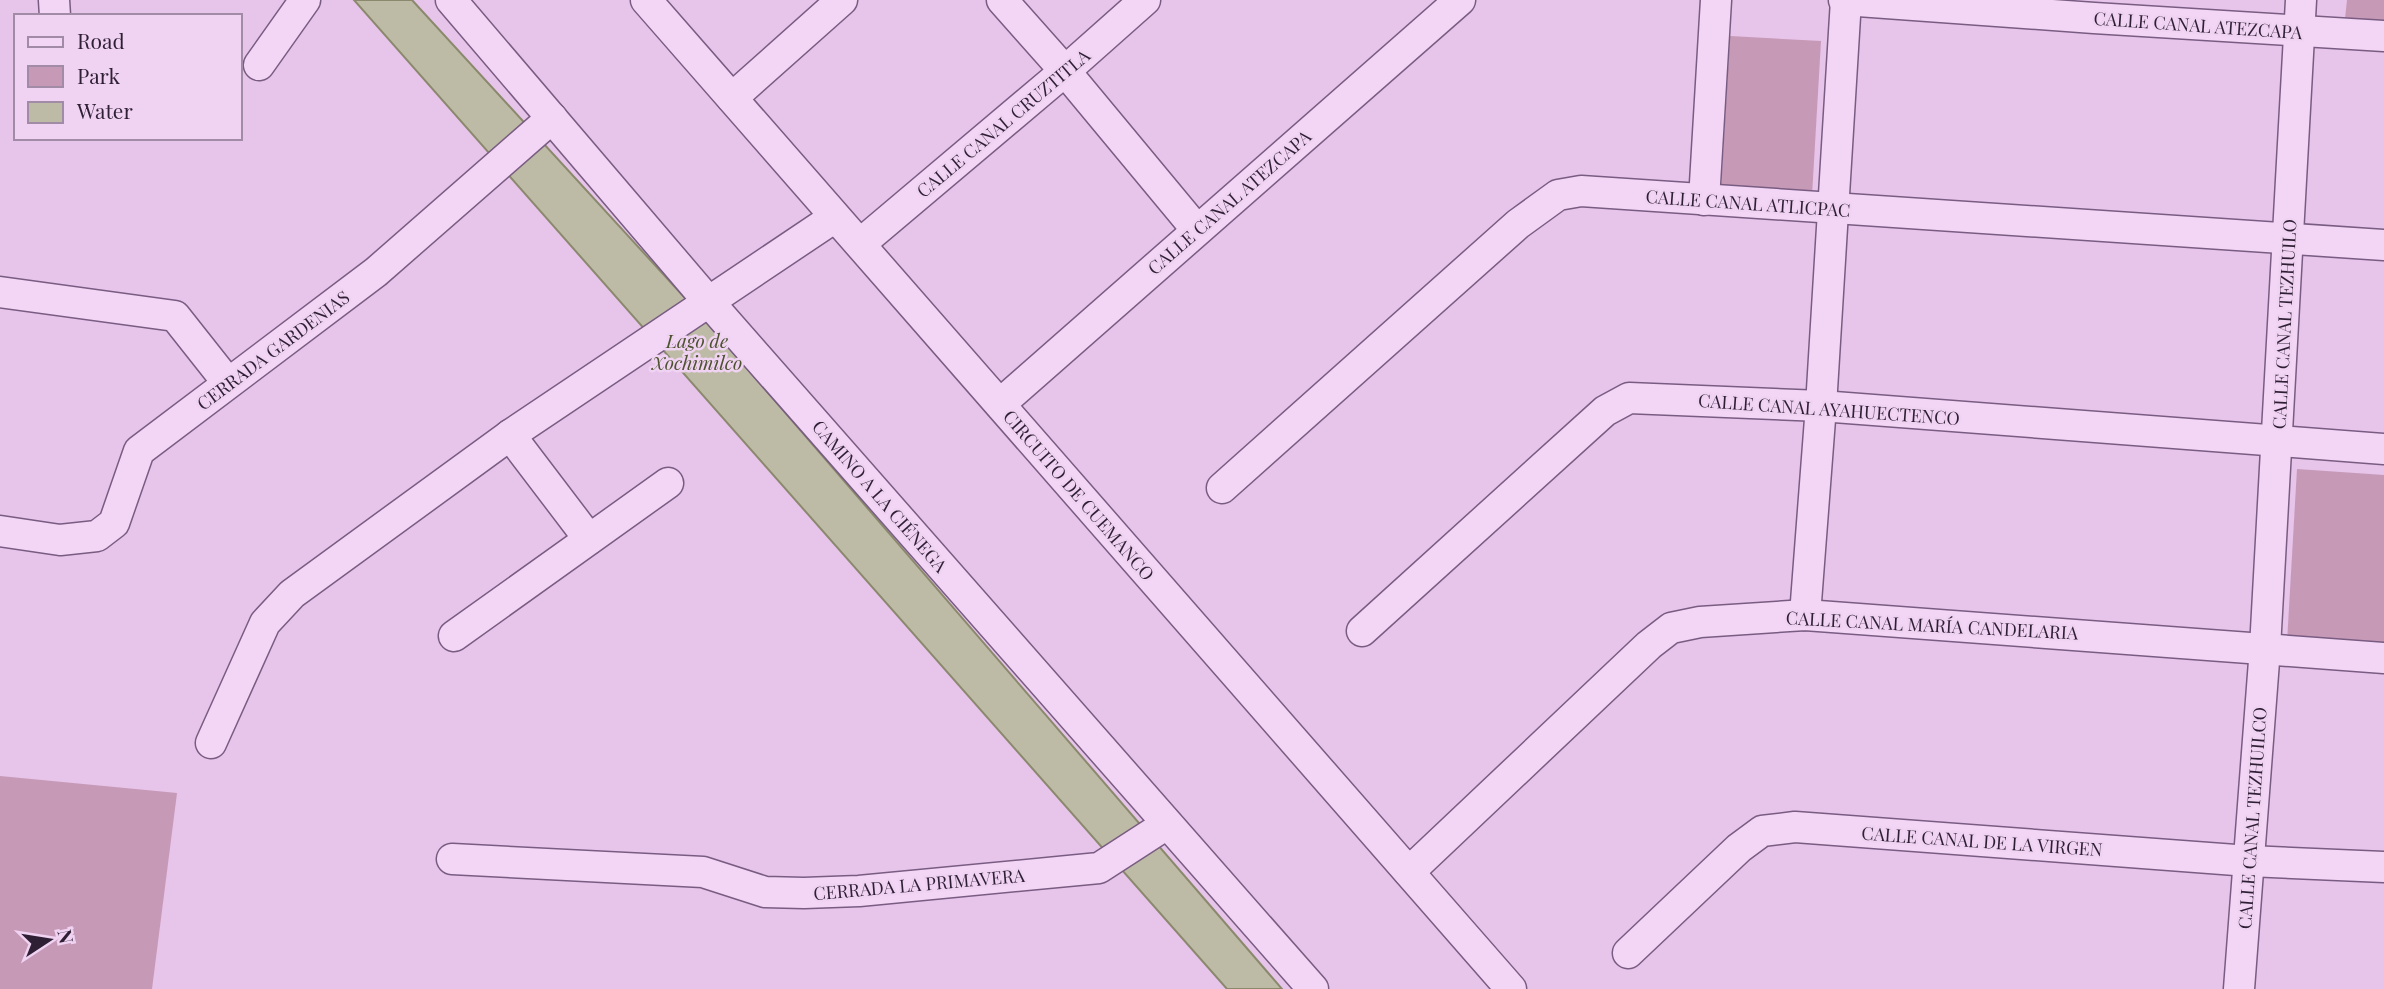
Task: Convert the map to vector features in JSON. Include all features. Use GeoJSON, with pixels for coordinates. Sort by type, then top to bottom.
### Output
{"type":"FeatureCollection","features":[{"type":"Feature","properties":{"kind":"street"},"geometry":{"type":"LineString","coordinates":[[259,65],[305,0]]}},
{"type":"Feature","properties":{"kind":"street","name":"CAMINO A LA CIÉNEGA"},"geometry":{"type":"LineString","coordinates":[[451,0],[703,304],[1165,826],[1313,989]]}},
{"type":"Feature","properties":{"kind":"street","name":"CIRCUITO DE CUEMANCO"},"geometry":{"type":"LineString","coordinates":[[646,0],[1511,989]]}},
{"type":"Feature","properties":{"kind":"street"},"geometry":{"type":"LineString","coordinates":[[732,98],[842,0]]}},
{"type":"Feature","properties":{"kind":"street"},"geometry":{"type":"LineString","coordinates":[[1002,0],[1065,71],[1197,230]]}},
{"type":"Feature","properties":{"kind":"street","name":"CALLE CANAL CRUZTITLA"},"geometry":{"type":"LineString","coordinates":[[859,244],[1145,0]]}},
{"type":"Feature","properties":{"kind":"street","name":"CALLE CANAL ATEZCAPA"},"geometry":{"type":"LineString","coordinates":[[1000,404],[1460,0]]}},
{"type":"Feature","properties":{"kind":"street"},"geometry":{"type":"LineString","coordinates":[[1704,200],[1716,0]]}},
{"type":"Feature","properties":{"kind":"street"},"geometry":{"type":"LineString","coordinates":[[1805,615],[1821,406],[1845,0]]}},
{"type":"Feature","properties":{"kind":"street","name":"CALLE CANAL ATEZCAPA"},"geometry":{"type":"LineString","coordinates":[[1845,0],[2094,9],[2298,32],[2384,36]]}},
{"type":"Feature","properties":{"kind":"street","name":"CALLE CANAL TEZHUILO"},"geometry":{"type":"LineString","coordinates":[[2265,648],[2301,0]]}},
{"type":"Feature","properties":{"kind":"street","name":"CERRADA GARDENIAS"},"geometry":{"type":"LineString","coordinates":[[0,531],[60,540],[97,536],[114,523],[139,451],[376,272],[550,119]]}},
{"type":"Feature","properties":{"kind":"street","name":"CALLE CANAL ATLICPAC"},"geometry":{"type":"LineString","coordinates":[[1223,488],[1518,224],[1558,195],[1581,191],[2384,245]]}},
{"type":"Feature","properties":{"kind":"street"},"geometry":{"type":"LineString","coordinates":[[211,743],[265,623],[292,594],[510,435],[835,217]]}},
{"type":"Feature","properties":{"kind":"street"},"geometry":{"type":"LineString","coordinates":[[0,292],[175,316],[229,383]]}},
{"type":"Feature","properties":{"kind":"street","name":"CALLE CANAL AYAHUECTENCO"},"geometry":{"type":"LineString","coordinates":[[1362,631],[1605,411],[1629,398],[1821,406],[2384,449]]}},
{"type":"Feature","properties":{"kind":"street"},"geometry":{"type":"LineString","coordinates":[[510,435],[590,539]]}},
{"type":"Feature","properties":{"kind":"street"},"geometry":{"type":"LineString","coordinates":[[454,636],[668,483]]}},
{"type":"Feature","properties":{"kind":"street","name":"CALLE CANAL MARÍA CANDELARIA"},"geometry":{"type":"LineString","coordinates":[[1409,872],[1649,645],[1671,628],[1700,622],[1805,615],[2384,658]]}},
{"type":"Feature","properties":{"kind":"street","name":"CALLE CANAL TEZHUILCO"},"geometry":{"type":"LineString","coordinates":[[2239,989],[2265,648]]}},
{"type":"Feature","properties":{"kind":"street","name":"CERRADA LA PRIMAVERA"},"geometry":{"type":"LineString","coordinates":[[452,859],[703,872],[765,892],[859,891],[1099,868],[1165,826]]}},
{"type":"Feature","properties":{"kind":"street","name":"CALLE CANAL DE LA VIRGEN"},"geometry":{"type":"LineString","coordinates":[[1628,953],[1739,848],[1762,831],[1795,827],[2249,861],[2384,867]]}},
{"type":"Feature","properties":{"kind":"green space"},"geometry":{"type":"Polygon","coordinates":[[[2347,0],[2384,0],[2384,21],[2345,19],[2347,0]]]}},
{"type":"Feature","properties":{"kind":"green space"},"geometry":{"type":"Polygon","coordinates":[[[1730,36],[1821,41],[1811,213],[1720,207],[1730,36]]]}},
{"type":"Feature","properties":{"kind":"green space"},"geometry":{"type":"Polygon","coordinates":[[[2297,469],[2384,475],[2384,666],[2286,660],[2297,469]]]}},
{"type":"Feature","properties":{"kind":"green space"},"geometry":{"type":"Polygon","coordinates":[[[0,776],[177,793],[152,989],[0,989],[0,776]]]}},
{"type":"Feature","properties":{"kind":"water","name":"Lago de Xochimilco"},"geometry":{"type":"Polygon","coordinates":[[[354,0],[412,0],[707,322],[1282,989],[1227,989],[354,0]]]}}]}
